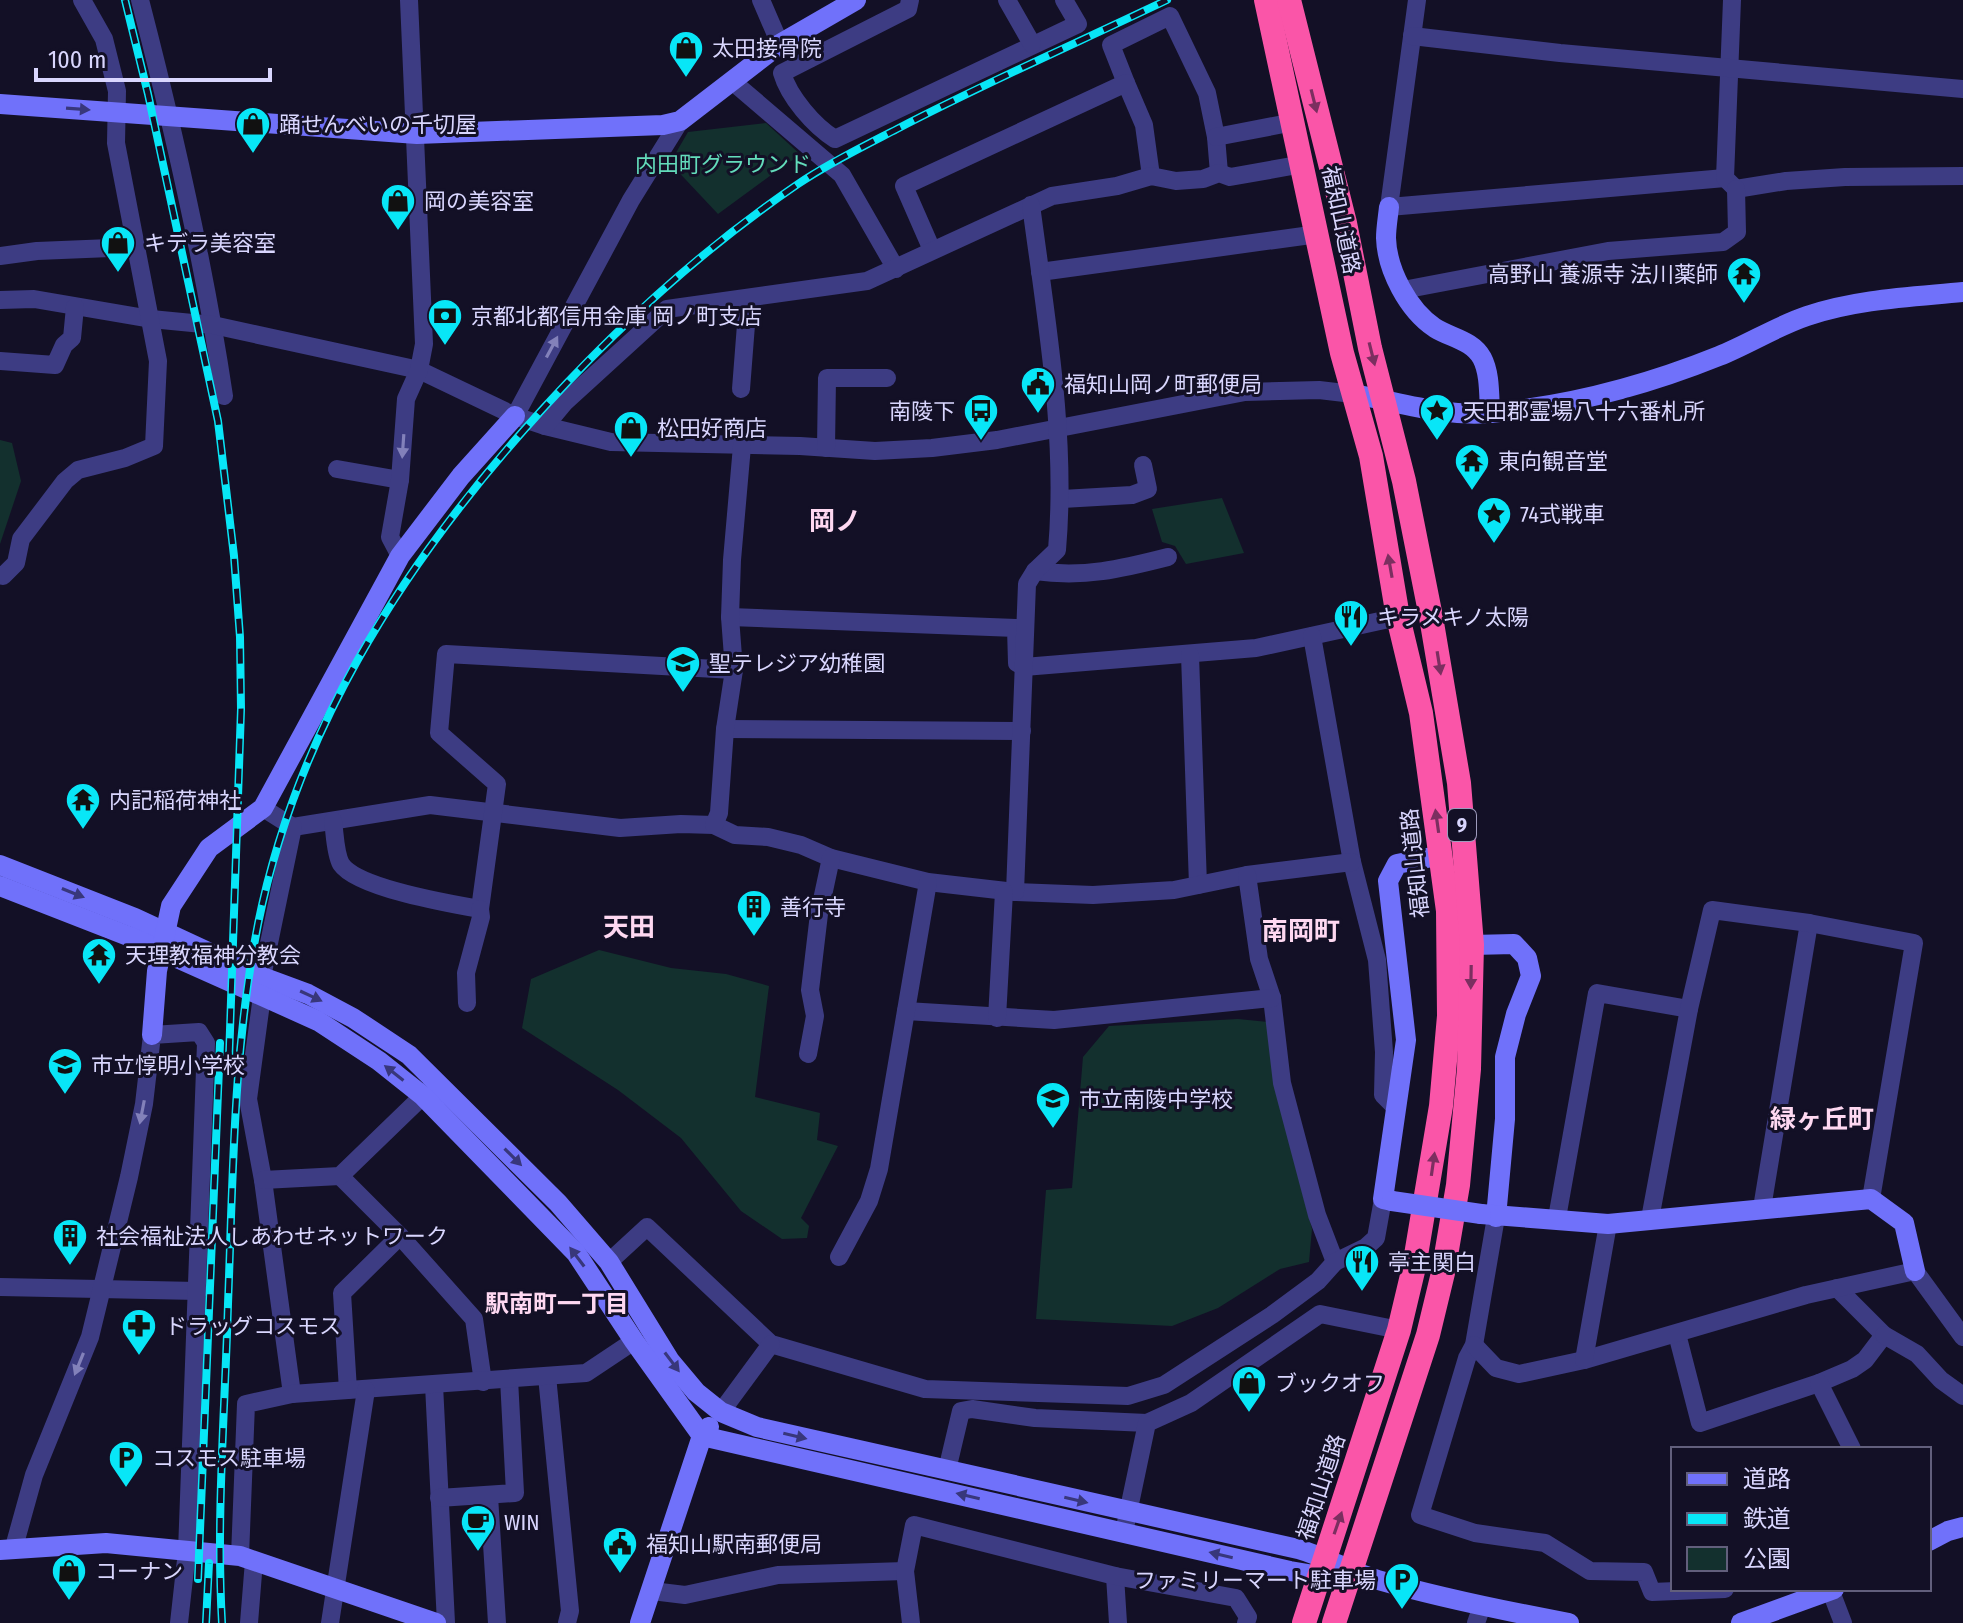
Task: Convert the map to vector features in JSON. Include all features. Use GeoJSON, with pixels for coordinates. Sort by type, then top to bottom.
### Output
{"type":"FeatureCollection","features":[{"type":"Feature","properties":{"kind":"highway","name":"福知山道路"},"geometry":{"type":"LineString","coordinates":[[1266,0],[1284,30],[1345,223],[1370,348],[1404,481],[1456,768],[1472,945],[1469,1069],[1458,1185],[1443,1273],[1428,1335],[1334,1623]]}},
{"type":"Feature","properties":{"kind":"highway","name":"福知山道路"},"geometry":{"type":"LineString","coordinates":[[1289,0],[1284,30],[1294,122],[1353,394],[1371,456],[1398,617],[1421,713],[1448,911],[1449,1016],[1430,1181],[1399,1330],[1304,1623]]}},
{"type":"Feature","properties":{"kind":"street"},"geometry":{"type":"LineString","coordinates":[[3,576],[16,563],[21,539],[65,481],[78,470],[125,458],[154,446],[158,361],[116,143],[117,91],[104,39],[82,0]]}},
{"type":"Feature","properties":{"kind":"street"},"geometry":{"type":"LineString","coordinates":[[140,0],[171,116],[224,396]]}},
{"type":"Feature","properties":{"kind":"street"},"geometry":{"type":"LineString","coordinates":[[400,556],[390,537],[400,480],[406,399],[419,370],[424,344],[409,0]]}},
{"type":"Feature","properties":{"kind":"street"},"geometry":{"type":"LineString","coordinates":[[761,0],[780,44]]}},
{"type":"Feature","properties":{"kind":"street"},"geometry":{"type":"LineString","coordinates":[[436,1623],[388,1614],[335,1589],[247,1559],[106,1543],[7,1549],[90,1337],[144,1104],[162,941],[171,906],[209,848],[263,808],[400,556],[461,476],[515,416],[631,200],[680,121],[780,44],[856,0]]}},
{"type":"Feature","properties":{"kind":"street"},"geometry":{"type":"LineString","coordinates":[[910,0],[908,9],[782,73],[785,85],[823,132],[835,139],[1078,24],[1064,0]]}},
{"type":"Feature","properties":{"kind":"street"},"geometry":{"type":"LineString","coordinates":[[1007,0],[1032,44]]}},
{"type":"Feature","properties":{"kind":"street"},"geometry":{"type":"LineString","coordinates":[[1417,0],[1386,238],[1391,265],[1415,311],[1435,328],[1471,345],[1482,358],[1488,382],[1490,413]]}},
{"type":"Feature","properties":{"kind":"street"},"geometry":{"type":"LineString","coordinates":[[1403,290],[1608,251],[1723,242],[1737,232],[1731,184],[1729,67],[1732,0]]}},
{"type":"Feature","properties":{"kind":"street"},"geometry":{"type":"LineString","coordinates":[[1151,176],[1144,125],[1111,45],[1170,16],[1207,93],[1219,173]]}},
{"type":"Feature","properties":{"kind":"street"},"geometry":{"type":"LineString","coordinates":[[1412,36],[1560,53],[1963,89]]}},
{"type":"Feature","properties":{"kind":"street"},"geometry":{"type":"LineString","coordinates":[[733,82],[842,175],[896,269]]}},
{"type":"Feature","properties":{"kind":"street"},"geometry":{"type":"LineString","coordinates":[[932,250],[904,186],[1126,83]]}},
{"type":"Feature","properties":{"kind":"street"},"geometry":{"type":"LineString","coordinates":[[0,104],[417,134],[638,128],[680,121]]}},
{"type":"Feature","properties":{"kind":"street"},"geometry":{"type":"LineString","coordinates":[[1216,137],[1294,122]]}},
{"type":"Feature","properties":{"kind":"street"},"geometry":{"type":"LineString","coordinates":[[545,426],[576,392],[667,309],[867,281],[1064,192],[1117,186],[1151,176],[1176,181],[1203,179],[1219,173],[1230,177],[1303,164]]}},
{"type":"Feature","properties":{"kind":"street"},"geometry":{"type":"LineString","coordinates":[[1389,207],[1845,177],[1963,176]]}},
{"type":"Feature","properties":{"kind":"street"},"geometry":{"type":"LineString","coordinates":[[997,1018],[1022,731],[1027,584],[1035,571],[1057,550],[1062,499],[1058,429],[1031,205]]}},
{"type":"Feature","properties":{"kind":"street"},"geometry":{"type":"LineString","coordinates":[[1040,272],[1318,234]]}},
{"type":"Feature","properties":{"kind":"street"},"geometry":{"type":"LineString","coordinates":[[0,256],[37,251],[135,247]]}},
{"type":"Feature","properties":{"kind":"street"},"geometry":{"type":"LineString","coordinates":[[0,300],[34,299],[151,319],[213,325],[419,370],[515,416],[611,442],[875,451],[997,440],[1245,392],[1319,390],[1384,399],[1434,412],[1490,413],[1633,386],[1722,355],[1807,316],[1863,303],[1963,292]]}},
{"type":"Feature","properties":{"kind":"street"},"geometry":{"type":"LineString","coordinates":[[741,389],[748,299]]}},
{"type":"Feature","properties":{"kind":"street"},"geometry":{"type":"LineString","coordinates":[[0,361],[55,365],[64,345],[72,338],[75,307]]}},
{"type":"Feature","properties":{"kind":"street"},"geometry":{"type":"LineString","coordinates":[[826,448],[827,378],[887,378]]}},
{"type":"Feature","properties":{"kind":"street"},"geometry":{"type":"LineString","coordinates":[[714,825],[719,813],[725,729],[734,670],[730,617],[732,560],[742,446]]}},
{"type":"Feature","properties":{"kind":"street"},"geometry":{"type":"LineString","coordinates":[[1062,499],[1132,495],[1148,489],[1143,465]]}},
{"type":"Feature","properties":{"kind":"street"},"geometry":{"type":"LineString","coordinates":[[337,469],[400,480]]}},
{"type":"Feature","properties":{"kind":"street"},"geometry":{"type":"LineString","coordinates":[[1035,571],[1064,575],[1103,573],[1168,557]]}},
{"type":"Feature","properties":{"kind":"street"},"geometry":{"type":"LineString","coordinates":[[730,617],[1016,628],[1017,663],[1024,667],[1256,648],[1398,617]]}},
{"type":"Feature","properties":{"kind":"street"},"geometry":{"type":"LineString","coordinates":[[1312,636],[1352,862],[1377,960],[1384,1052],[1383,1095],[1396,1108]]}},
{"type":"Feature","properties":{"kind":"street"},"geometry":{"type":"LineString","coordinates":[[467,1003],[466,973],[481,917],[497,784],[439,733],[446,654],[734,670]]}},
{"type":"Feature","properties":{"kind":"street"},"geometry":{"type":"LineString","coordinates":[[1190,655],[1198,885]]}},
{"type":"Feature","properties":{"kind":"street"},"geometry":{"type":"LineString","coordinates":[[725,729],[1022,731]]}},
{"type":"Feature","properties":{"kind":"street"},"geometry":{"type":"LineString","coordinates":[[263,808],[293,827],[430,805],[620,828],[714,825],[735,835],[768,837],[801,845],[831,858],[928,882],[1010,892],[1093,895],[1174,890],[1247,875],[1352,862]]}},
{"type":"Feature","properties":{"kind":"street"},"geometry":{"type":"LineString","coordinates":[[333,821],[339,861],[352,876],[429,900],[480,909]]}},
{"type":"Feature","properties":{"kind":"street"},"geometry":{"type":"LineString","coordinates":[[292,1394],[263,1180],[248,1099],[264,959],[293,827]]}},
{"type":"Feature","properties":{"kind":"street"},"geometry":{"type":"LineString","coordinates":[[609,1262],[647,1227],[771,1344],[925,1389],[1128,1396],[1164,1385],[1272,1315],[1318,1281],[1335,1262],[1366,1247],[1376,1238],[1387,1200],[1406,1040],[1388,881],[1397,864],[1442,855]]}},
{"type":"Feature","properties":{"kind":"street"},"geometry":{"type":"LineString","coordinates":[[808,1054],[815,1016],[810,990],[819,914],[831,858]]}},
{"type":"Feature","properties":{"kind":"street"},"geometry":{"type":"LineString","coordinates":[[0,865],[262,986],[379,1061],[430,1089],[558,1203],[609,1262],[670,1361],[696,1392],[721,1412],[757,1427],[947,1470],[1126,1522]]}},
{"type":"Feature","properties":{"kind":"street"},"geometry":{"type":"LineString","coordinates":[[1247,875],[1259,959],[1272,998],[1282,1083],[1317,1215],[1335,1262]]}},
{"type":"Feature","properties":{"kind":"street"},"geometry":{"type":"LineString","coordinates":[[839,1257],[869,1201],[879,1169],[928,882]]}},
{"type":"Feature","properties":{"kind":"street"},"geometry":{"type":"LineString","coordinates":[[0,886],[162,941]]}},
{"type":"Feature","properties":{"kind":"street"},"geometry":{"type":"LineString","coordinates":[[1650,1219],[1689,1009],[1712,910],[1809,923],[1914,943],[1871,1199]]}},
{"type":"Feature","properties":{"kind":"street"},"geometry":{"type":"LineString","coordinates":[[1762,1208],[1809,923]]}},
{"type":"Feature","properties":{"kind":"street"},"geometry":{"type":"LineString","coordinates":[[1472,945],[1514,944],[1527,958],[1531,976],[1516,1014],[1505,1057],[1501,1181],[1488,1215],[1474,1345],[1467,1358],[1420,1515],[1475,1533],[1545,1543],[1590,1571],[1644,1572],[1652,1592],[1676,1591]]}},
{"type":"Feature","properties":{"kind":"street"},"geometry":{"type":"LineString","coordinates":[[1557,1218],[1597,993],[1689,1009]]}},
{"type":"Feature","properties":{"kind":"street"},"geometry":{"type":"LineString","coordinates":[[906,1011],[1054,1020],[1272,998]]}},
{"type":"Feature","properties":{"kind":"street"},"geometry":{"type":"LineString","coordinates":[[152,1035],[199,1032],[206,1043],[187,1551],[179,1623]]}},
{"type":"Feature","properties":{"kind":"street"},"geometry":{"type":"LineString","coordinates":[[263,1180],[340,1176],[430,1089]]}},
{"type":"Feature","properties":{"kind":"street"},"geometry":{"type":"LineString","coordinates":[[430,1089],[576,1253],[702,1436],[1352,1571],[1479,1614],[1569,1623]]}},
{"type":"Feature","properties":{"kind":"street"},"geometry":{"type":"LineString","coordinates":[[340,1176],[400,1236],[474,1319],[483,1382]]}},
{"type":"Feature","properties":{"kind":"street"},"geometry":{"type":"LineString","coordinates":[[1387,1200],[1488,1215],[1608,1224],[1871,1199],[1904,1223],[1915,1271],[1963,1337]]}},
{"type":"Feature","properties":{"kind":"street"},"geometry":{"type":"LineString","coordinates":[[1584,1360],[1608,1224]]}},
{"type":"Feature","properties":{"kind":"street"},"geometry":{"type":"LineString","coordinates":[[330,1623],[357,1390],[342,1293],[400,1236]]}},
{"type":"Feature","properties":{"kind":"street"},"geometry":{"type":"LineString","coordinates":[[1474,1345],[1496,1368],[1519,1374],[1584,1360],[1837,1288],[1915,1271]]}},
{"type":"Feature","properties":{"kind":"street"},"geometry":{"type":"LineString","coordinates":[[0,1287],[198,1291]]}},
{"type":"Feature","properties":{"kind":"street"},"geometry":{"type":"LineString","coordinates":[[1837,1288],[1884,1335],[1917,1354],[1941,1380],[1963,1396]]}},
{"type":"Feature","properties":{"kind":"street"},"geometry":{"type":"LineString","coordinates":[[947,1470],[961,1411],[972,1409],[1035,1418],[1147,1423],[1191,1403],[1320,1314],[1399,1330]]}},
{"type":"Feature","properties":{"kind":"street"},"geometry":{"type":"LineString","coordinates":[[1677,1334],[1700,1423],[1852,1369],[1865,1360],[1884,1335]]}},
{"type":"Feature","properties":{"kind":"street"},"geometry":{"type":"LineString","coordinates":[[249,1623],[246,1404],[292,1394],[586,1373],[634,1341]]}},
{"type":"Feature","properties":{"kind":"street"},"geometry":{"type":"LineString","coordinates":[[640,1623],[702,1436],[771,1344]]}},
{"type":"Feature","properties":{"kind":"street"},"geometry":{"type":"LineString","coordinates":[[547,1376],[570,1611],[567,1623]]}},
{"type":"Feature","properties":{"kind":"street"},"geometry":{"type":"LineString","coordinates":[[439,1498],[515,1493],[509,1379]]}},
{"type":"Feature","properties":{"kind":"street"},"geometry":{"type":"LineString","coordinates":[[1819,1383],[1851,1447]]}},
{"type":"Feature","properties":{"kind":"street"},"geometry":{"type":"LineString","coordinates":[[434,1385],[446,1623]]}},
{"type":"Feature","properties":{"kind":"street"},"geometry":{"type":"LineString","coordinates":[[1126,1522],[1147,1423]]}},
{"type":"Feature","properties":{"kind":"street"},"geometry":{"type":"LineString","coordinates":[[489,1496],[497,1623]]}},
{"type":"Feature","properties":{"kind":"street"},"geometry":{"type":"LineString","coordinates":[[911,1623],[905,1571],[914,1525],[1115,1576],[1236,1598],[1248,1617],[1246,1623]]}},
{"type":"Feature","properties":{"kind":"street"},"geometry":{"type":"LineString","coordinates":[[1931,1540],[1963,1527]]}},
{"type":"Feature","properties":{"kind":"street"},"geometry":{"type":"LineString","coordinates":[[652,1591],[685,1595],[778,1575],[905,1571]]}},
{"type":"Feature","properties":{"kind":"street"},"geometry":{"type":"LineString","coordinates":[[1115,1576],[1118,1623]]}},
{"type":"Feature","properties":{"kind":"street"},"geometry":{"type":"LineString","coordinates":[[1741,1623],[1827,1591]]}},
{"type":"Feature","properties":{"kind":"street"},"geometry":{"type":"LineString","coordinates":[[1833,1591],[1843,1623]]}},
{"type":"Feature","properties":{"kind":"green space","name":"内田町グラウンド"},"geometry":{"type":"Polygon","coordinates":[[[766,123],[802,156],[789,162],[718,214],[670,163],[688,132],[766,123]]]}},
{"type":"Feature","properties":{"kind":"green space"},"geometry":{"type":"Polygon","coordinates":[[[0,440],[12,443],[21,481],[0,544],[0,440]]]}},
{"type":"Feature","properties":{"kind":"green space"},"geometry":{"type":"Polygon","coordinates":[[[1222,498],[1244,553],[1186,564],[1175,546],[1162,542],[1152,509],[1222,498]]]}},
{"type":"Feature","properties":{"kind":"green space"},"geometry":{"type":"Polygon","coordinates":[[[599,950],[671,968],[726,974],[769,986],[755,1097],[820,1113],[817,1140],[838,1146],[801,1218],[809,1226],[807,1238],[782,1239],[741,1211],[681,1138],[618,1090],[522,1028],[531,979],[599,950]]]}},
{"type":"Feature","properties":{"kind":"green space"},"geometry":{"type":"Polygon","coordinates":[[[1238,1019],[1268,1022],[1277,1096],[1312,1229],[1309,1262],[1280,1269],[1218,1308],[1172,1326],[1036,1319],[1046,1190],[1072,1188],[1083,1057],[1109,1026],[1238,1019]]]}},
{"type":"Feature","properties":{"kind":"railway"},"geometry":{"type":"LineString","coordinates":[[125,0],[218,421],[234,556],[241,709],[229,1059]]}},
{"type":"Feature","properties":{"kind":"railway"},"geometry":{"type":"LineString","coordinates":[[222,1623],[220,1503],[233,1161],[243,1018],[258,924],[275,854],[298,787],[325,723],[358,660],[394,600],[477,485],[586,363],[687,268],[798,184],[847,155],[964,95],[1167,0]]}},
{"type":"Feature","properties":{"kind":"railway"},"geometry":{"type":"LineString","coordinates":[[198,1579],[220,1043]]}},
{"type":"Feature","properties":{"kind":"railway"},"geometry":{"type":"LineString","coordinates":[[206,1623],[209,1563]]}},
{"type":"Feature","properties":{"kind":"place","name":"太田接骨院"},"geometry":{"type":"Point","coordinates":[686,79]}},
{"type":"Feature","properties":{"kind":"place","name":"踊せんべいの千切屋"},"geometry":{"type":"Point","coordinates":[253,155]}},
{"type":"Feature","properties":{"kind":"place","name":"岡の美容室"},"geometry":{"type":"Point","coordinates":[398,232]}},
{"type":"Feature","properties":{"kind":"place","name":"キデラ美容室"},"geometry":{"type":"Point","coordinates":[118,274]}},
{"type":"Feature","properties":{"kind":"place","name":"高野山 養源寺 法川薬師"},"geometry":{"type":"Point","coordinates":[1744,305]}},
{"type":"Feature","properties":{"kind":"place","name":"京都北都信用金庫 岡ノ町支店"},"geometry":{"type":"Point","coordinates":[445,347]}},
{"type":"Feature","properties":{"kind":"place","name":"福知山岡ノ町郵便局"},"geometry":{"type":"Point","coordinates":[1038,415]}},
{"type":"Feature","properties":{"kind":"place","name":"南陵下"},"geometry":{"type":"Point","coordinates":[981,442]}},
{"type":"Feature","properties":{"kind":"place","name":"天田郡霊場八十六番札所"},"geometry":{"type":"Point","coordinates":[1437,442]}},
{"type":"Feature","properties":{"kind":"place","name":"松田好商店"},"geometry":{"type":"Point","coordinates":[631,459]}},
{"type":"Feature","properties":{"kind":"place","name":"東向観音堂"},"geometry":{"type":"Point","coordinates":[1472,492]}},
{"type":"Feature","properties":{"kind":"place","name":"74式戦車"},"geometry":{"type":"Point","coordinates":[1494,545]}},
{"type":"Feature","properties":{"kind":"place","name":"キラメキノ太陽"},"geometry":{"type":"Point","coordinates":[1351,648]}},
{"type":"Feature","properties":{"kind":"place","name":"聖テレジア幼稚園"},"geometry":{"type":"Point","coordinates":[683,694]}},
{"type":"Feature","properties":{"kind":"place","name":"内記稲荷神社"},"geometry":{"type":"Point","coordinates":[83,831]}},
{"type":"Feature","properties":{"kind":"place","name":"善行寺"},"geometry":{"type":"Point","coordinates":[754,938]}},
{"type":"Feature","properties":{"kind":"place","name":"天理教福神分教会"},"geometry":{"type":"Point","coordinates":[99,986]}},
{"type":"Feature","properties":{"kind":"place","name":"市立惇明小学校"},"geometry":{"type":"Point","coordinates":[65,1096]}},
{"type":"Feature","properties":{"kind":"place","name":"市立南陵中学校"},"geometry":{"type":"Point","coordinates":[1053,1130]}},
{"type":"Feature","properties":{"kind":"place","name":"社会福祉法人しあわせネットワーク"},"geometry":{"type":"Point","coordinates":[70,1267]}},
{"type":"Feature","properties":{"kind":"place","name":"亭主関白"},"geometry":{"type":"Point","coordinates":[1362,1293]}},
{"type":"Feature","properties":{"kind":"place","name":"ドラッグコスモス"},"geometry":{"type":"Point","coordinates":[139,1357]}},
{"type":"Feature","properties":{"kind":"place","name":"ブックオフ"},"geometry":{"type":"Point","coordinates":[1249,1414]}},
{"type":"Feature","properties":{"kind":"place","name":"コスモス駐車場"},"geometry":{"type":"Point","coordinates":[126,1489]}},
{"type":"Feature","properties":{"kind":"place","name":"WIN"},"geometry":{"type":"Point","coordinates":[478,1553]}},
{"type":"Feature","properties":{"kind":"place","name":"福知山駅南郵便局"},"geometry":{"type":"Point","coordinates":[620,1575]}},
{"type":"Feature","properties":{"kind":"place","name":"コーナン"},"geometry":{"type":"Point","coordinates":[69,1602]}},
{"type":"Feature","properties":{"kind":"place","name":"ファミリーマート駐車場"},"geometry":{"type":"Point","coordinates":[1402,1611]}},
{"type":"Feature","properties":{"kind":"district","name":"岡ノ"},"geometry":{"type":"Point","coordinates":[835,521]}},
{"type":"Feature","properties":{"kind":"district","name":"天田"},"geometry":{"type":"Point","coordinates":[629,927]}},
{"type":"Feature","properties":{"kind":"district","name":"南岡町"},"geometry":{"type":"Point","coordinates":[1301,931]}},
{"type":"Feature","properties":{"kind":"district","name":"緑ヶ丘町"},"geometry":{"type":"Point","coordinates":[1822,1119]}},
{"type":"Feature","properties":{"kind":"district","name":"駅南町一丁目"},"geometry":{"type":"Point","coordinates":[557,1304]}}]}
